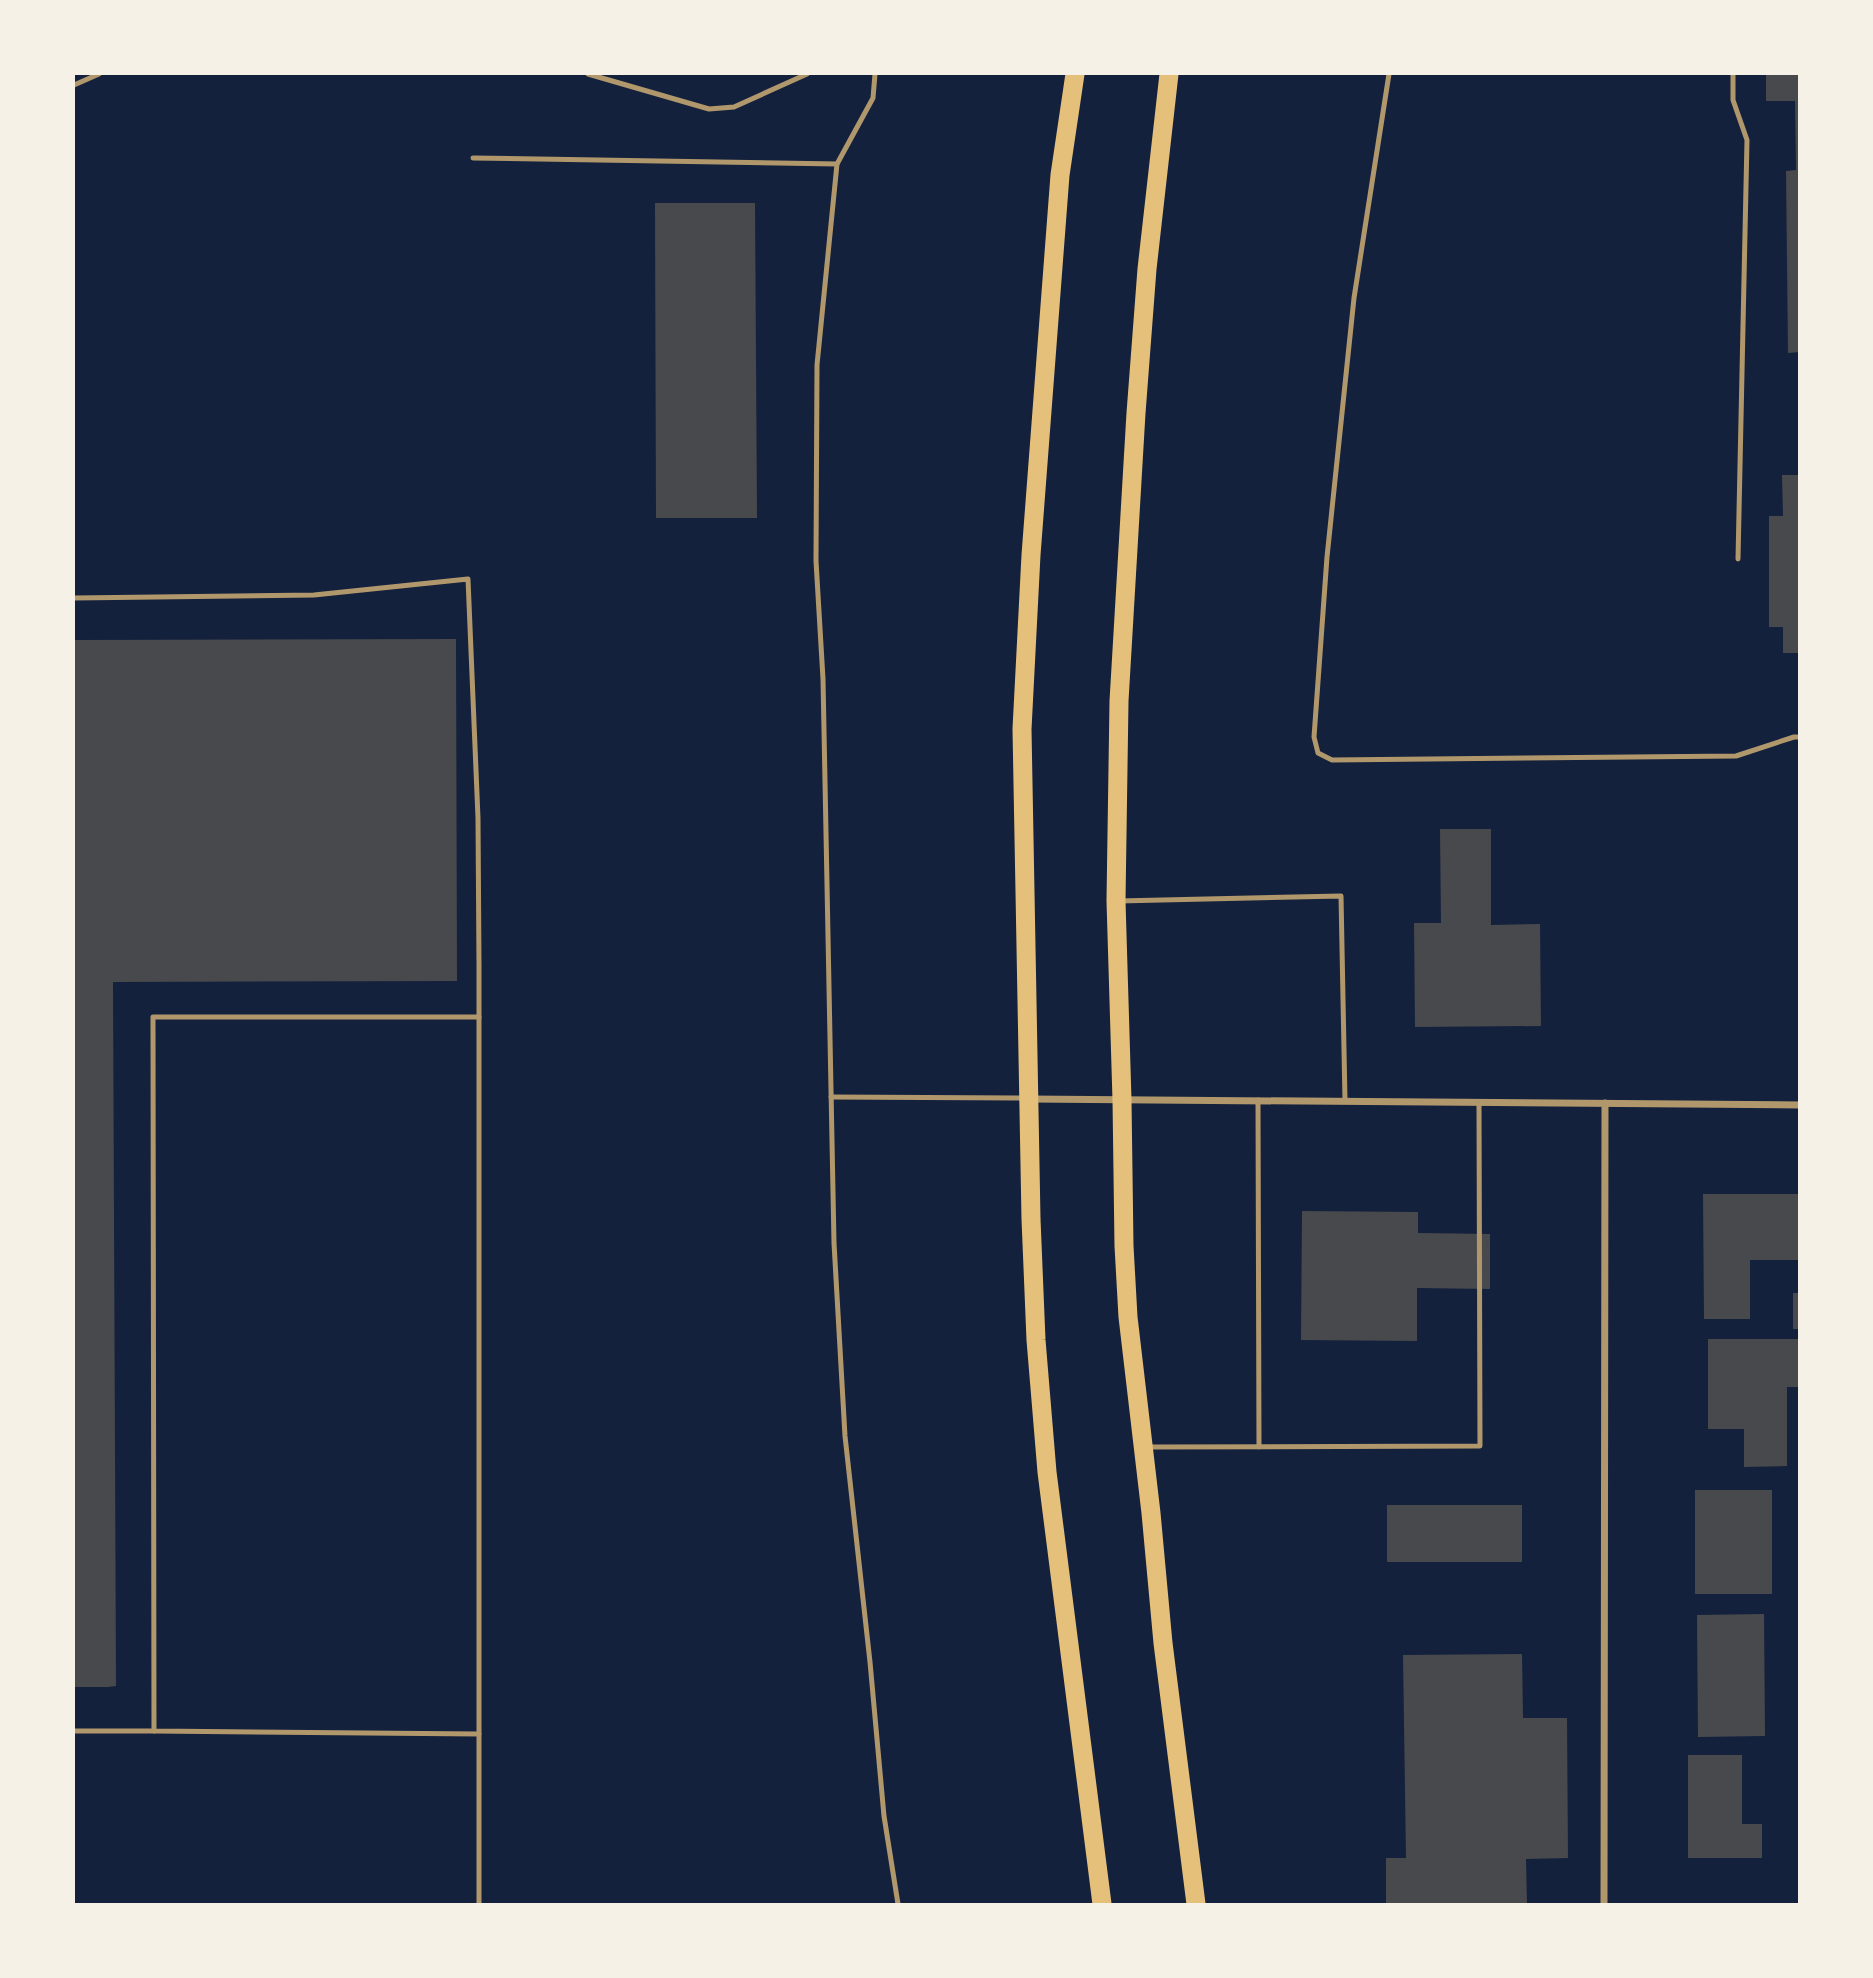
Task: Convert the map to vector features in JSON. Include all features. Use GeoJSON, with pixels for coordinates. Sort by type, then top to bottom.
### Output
{"type":"FeatureCollection","features":[{"type":"Feature","properties":{"kind":"highway"},"geometry":{"type":"LineString","coordinates":[[1075,74],[1060,176],[1031,555],[1022,729],[1031,1219],[1036,1340],[1047,1472],[1102,1905]]}},
{"type":"Feature","properties":{"kind":"highway"},"geometry":{"type":"LineString","coordinates":[[1169,74],[1147,269],[1136,413],[1119,701],[1116,901],[1128,1317],[1163,1643],[1196,1905]]}},
{"type":"Feature","properties":{"kind":"street"},"geometry":{"type":"LineString","coordinates":[[1030,1098],[1800,1105]]}},
{"type":"Feature","properties":{"kind":"street"},"geometry":{"type":"LineString","coordinates":[[1604,1905],[1605,1103]]}},
{"type":"Feature","properties":{"kind":"lane"},"geometry":{"type":"LineString","coordinates":[[74,85],[99,74]]}},
{"type":"Feature","properties":{"kind":"lane"},"geometry":{"type":"LineString","coordinates":[[588,74],[709,110],[734,107],[807,74]]}},
{"type":"Feature","properties":{"kind":"lane"},"geometry":{"type":"LineString","coordinates":[[875,74],[873,98],[837,164],[817,365],[816,561],[823,679],[834,1243],[845,1436],[884,1816],[898,1905]]}},
{"type":"Feature","properties":{"kind":"lane"},"geometry":{"type":"LineString","coordinates":[[1389,74],[1354,298],[1326,556],[1314,737],[1318,753],[1332,760],[1736,756],[1800,737]]}},
{"type":"Feature","properties":{"kind":"lane"},"geometry":{"type":"LineString","coordinates":[[1733,74],[1732,100],[1747,140],[1738,559]]}},
{"type":"Feature","properties":{"kind":"lane"},"geometry":{"type":"LineString","coordinates":[[473,158],[837,164]]}},
{"type":"Feature","properties":{"kind":"lane"},"geometry":{"type":"LineString","coordinates":[[74,598],[314,595],[468,579],[478,818],[479,1905]]}},
{"type":"Feature","properties":{"kind":"lane"},"geometry":{"type":"LineString","coordinates":[[1116,901],[1341,896],[1345,1101]]}},
{"type":"Feature","properties":{"kind":"lane"},"geometry":{"type":"LineString","coordinates":[[154,1731],[153,1017],[479,1017]]}},
{"type":"Feature","properties":{"kind":"lane"},"geometry":{"type":"LineString","coordinates":[[831,1097],[1030,1098]]}},
{"type":"Feature","properties":{"kind":"lane"},"geometry":{"type":"LineString","coordinates":[[1258,1100],[1259,1447]]}},
{"type":"Feature","properties":{"kind":"lane"},"geometry":{"type":"LineString","coordinates":[[1143,1448],[1480,1446],[1479,1102]]}},
{"type":"Feature","properties":{"kind":"lane"},"geometry":{"type":"LineString","coordinates":[[74,1731],[479,1734]]}},
{"type":"Feature","properties":{"kind":"building"},"geometry":{"type":"Polygon","coordinates":[[[1766,74],[1800,74],[1800,352],[1788,353],[1786,171],[1796,170],[1795,101],[1766,101],[1766,74]]]}},
{"type":"Feature","properties":{"kind":"building"},"geometry":{"type":"Polygon","coordinates":[[[655,203],[755,203],[757,518],[656,518],[655,203]]]}},
{"type":"Feature","properties":{"kind":"building"},"geometry":{"type":"Polygon","coordinates":[[[1782,475],[1800,475],[1800,653],[1783,653],[1783,627],[1769,627],[1769,516],[1783,516],[1782,475]]]}},
{"type":"Feature","properties":{"kind":"building"},"geometry":{"type":"Polygon","coordinates":[[[456,639],[457,981],[113,982],[116,1686],[74,1687],[74,640],[456,639]]]}},
{"type":"Feature","properties":{"kind":"building"},"geometry":{"type":"Polygon","coordinates":[[[1440,829],[1491,829],[1491,925],[1540,924],[1541,1026],[1415,1027],[1414,923],[1441,923],[1440,829]]]}},
{"type":"Feature","properties":{"kind":"building"},"geometry":{"type":"Polygon","coordinates":[[[1703,1194],[1800,1194],[1800,1260],[1750,1260],[1750,1319],[1704,1319],[1703,1194]]]}},
{"type":"Feature","properties":{"kind":"building"},"geometry":{"type":"Polygon","coordinates":[[[1302,1211],[1418,1212],[1418,1233],[1490,1234],[1490,1289],[1417,1288],[1417,1341],[1301,1340],[1302,1211]]]}},
{"type":"Feature","properties":{"kind":"building"},"geometry":{"type":"Polygon","coordinates":[[[1793,1293],[1800,1293],[1800,1329],[1793,1329],[1793,1293]]]}},
{"type":"Feature","properties":{"kind":"building"},"geometry":{"type":"Polygon","coordinates":[[[1708,1339],[1800,1339],[1800,1387],[1787,1387],[1787,1466],[1744,1467],[1744,1429],[1708,1429],[1708,1339]]]}},
{"type":"Feature","properties":{"kind":"building"},"geometry":{"type":"Polygon","coordinates":[[[1695,1490],[1772,1490],[1772,1594],[1695,1594],[1695,1490]]]}},
{"type":"Feature","properties":{"kind":"building"},"geometry":{"type":"Polygon","coordinates":[[[1387,1505],[1522,1505],[1522,1562],[1387,1562],[1387,1505]]]}},
{"type":"Feature","properties":{"kind":"building"},"geometry":{"type":"Polygon","coordinates":[[[1764,1614],[1765,1736],[1698,1737],[1697,1615],[1764,1614]]]}},
{"type":"Feature","properties":{"kind":"building"},"geometry":{"type":"Polygon","coordinates":[[[1522,1654],[1523,1718],[1567,1718],[1568,1858],[1526,1859],[1527,1904],[1386,1904],[1386,1858],[1406,1858],[1403,1655],[1522,1654]]]}},
{"type":"Feature","properties":{"kind":"building"},"geometry":{"type":"Polygon","coordinates":[[[1688,1755],[1742,1755],[1742,1824],[1762,1824],[1762,1858],[1688,1858],[1688,1755]]]}}]}
